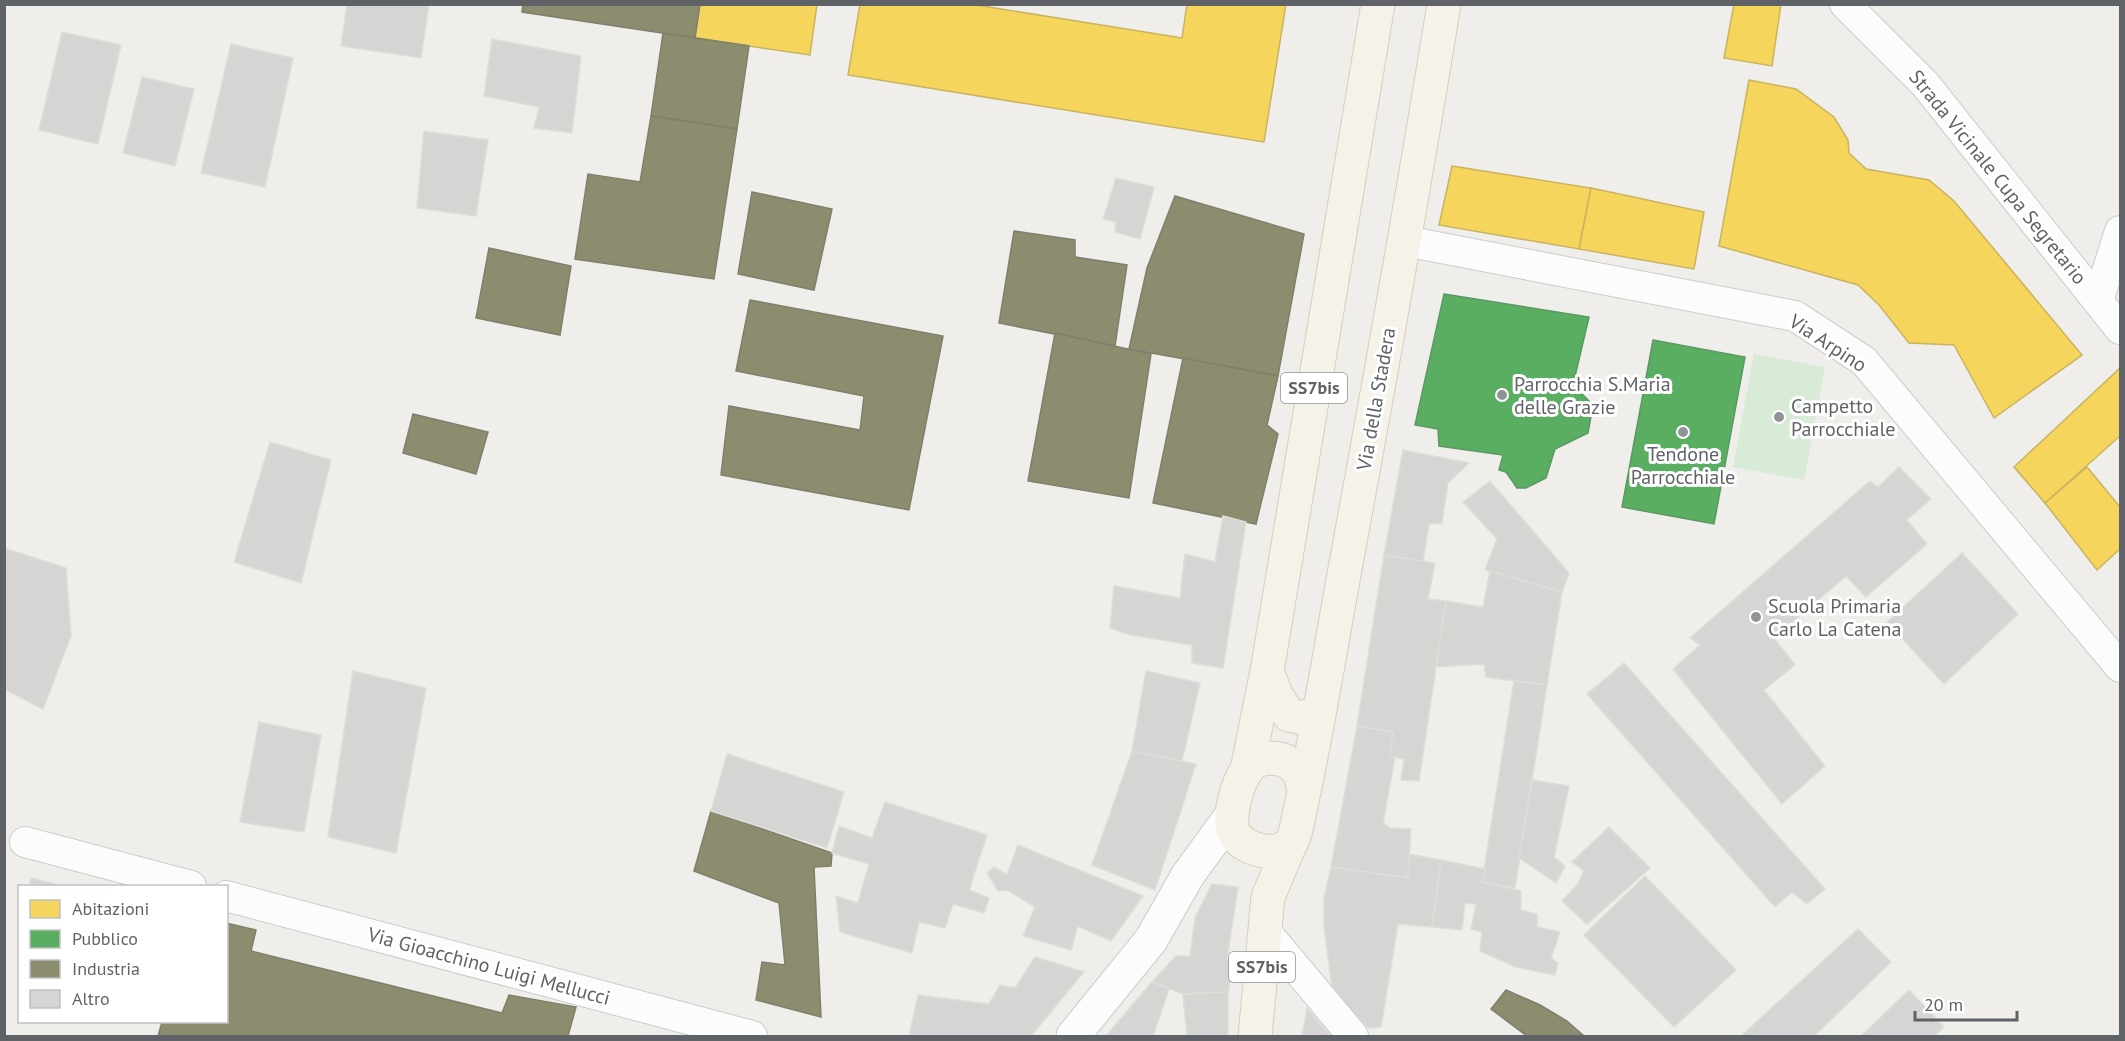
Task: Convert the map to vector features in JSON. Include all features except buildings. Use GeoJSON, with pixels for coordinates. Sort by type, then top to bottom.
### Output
{"type":"FeatureCollection","features":[{"type":"Feature","properties":{"kind":"main road","name":"SS7bis"},"geometry":{"type":"LineString","coordinates":[[1247,770],[1268,671],[1378,4]]}},
{"type":"Feature","properties":{"kind":"main road","name":"Via della Stadera"},"geometry":{"type":"LineString","coordinates":[[1304,792],[1405,241],[1444,4]]}},
{"type":"Feature","properties":{"kind":"main road"},"geometry":{"type":"LineString","coordinates":[[1268,671],[1276,697],[1289,715],[1302,718],[1319,711]]}},
{"type":"Feature","properties":{"kind":"main road"},"geometry":{"type":"LineString","coordinates":[[1259,760],[1285,761],[1298,771],[1304,792],[1292,840],[1286,847],[1277,850],[1263,850],[1241,835],[1237,793],[1247,770],[1259,760]]}},
{"type":"Feature","properties":{"kind":"main road","name":"SS7bis"},"geometry":{"type":"LineString","coordinates":[[1241,835],[1268,897]]}},
{"type":"Feature","properties":{"kind":"main road","name":"SS7bis"},"geometry":{"type":"LineString","coordinates":[[1255,1036],[1268,897],[1292,840]]}},
{"type":"Feature","properties":{"kind":"street","name":"Strada Vicinale Cupa Segretario"},"geometry":{"type":"LineString","coordinates":[[1845,4],[1925,84],[2121,329]]}},
{"type":"Feature","properties":{"kind":"street"},"geometry":{"type":"LineString","coordinates":[[2098,301],[2121,231]]}},
{"type":"Feature","properties":{"kind":"street","name":"Via Arpino"},"geometry":{"type":"LineString","coordinates":[[1405,241],[1795,316],[1864,361],[2121,667]]}},
{"type":"Feature","properties":{"kind":"street"},"geometry":{"type":"LineString","coordinates":[[1073,1036],[1151,940],[1188,875],[1241,835]]}},
{"type":"Feature","properties":{"kind":"street"},"geometry":{"type":"LineString","coordinates":[[25,842],[187,885]]}},
{"type":"Feature","properties":{"kind":"street","name":"Via Gioacchino Luigi Mellucci"},"geometry":{"type":"LineString","coordinates":[[228,897],[752,1036]]}},
{"type":"Feature","properties":{"kind":"street"},"geometry":{"type":"LineString","coordinates":[[1266,933],[1353,1036]]}},
{"type":"Feature","properties":{"kind":"green space","name":"Campetto Parrocchiale"},"geometry":{"type":"Polygon","coordinates":[[[1754,354],[1825,367],[1804,480],[1733,467],[1754,354]]]}},
{"type":"Feature","properties":{"kind":"place","name":"Parrocchia S.Maria delle Grazie"},"geometry":{"type":"Point","coordinates":[1502,395]}},
{"type":"Feature","properties":{"kind":"place","name":"Campetto Parrocchiale"},"geometry":{"type":"Point","coordinates":[1779,417]}},
{"type":"Feature","properties":{"kind":"place","name":"Tendone Parrocchiale"},"geometry":{"type":"Point","coordinates":[1683,432]}},
{"type":"Feature","properties":{"kind":"place","name":"Scuola Primaria Carlo La Catena"},"geometry":{"type":"Point","coordinates":[1756,617]}}]}
